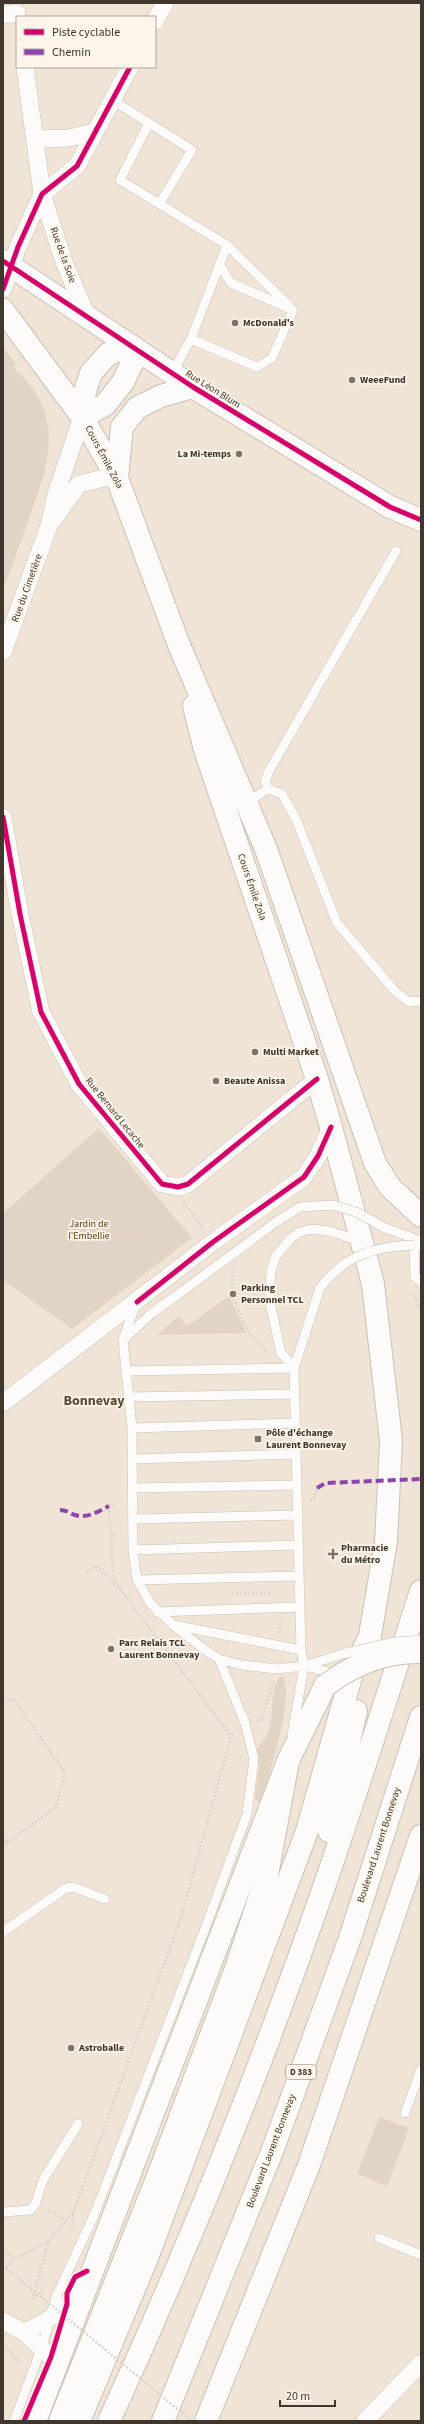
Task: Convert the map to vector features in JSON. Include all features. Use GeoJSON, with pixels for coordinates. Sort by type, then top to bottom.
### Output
{"type":"FeatureCollection","features":[{"type":"Feature","properties":{"kind":"main road","name":"Rue Léon Blum"},"geometry":{"type":"LineString","coordinates":[[7,264],[193,387],[390,507],[417,513]]}},
{"type":"Feature","properties":{"kind":"main road","name":"Cours Émile Zola"},"geometry":{"type":"LineString","coordinates":[[3,310],[82,417],[117,478],[178,645],[266,849],[376,1163],[390,1187],[421,1216]]}},
{"type":"Feature","properties":{"kind":"main road"},"geometry":{"type":"LineString","coordinates":[[132,346],[132,363],[123,382],[105,405],[82,417],[85,391],[91,373],[108,354],[132,346]]}},
{"type":"Feature","properties":{"kind":"main road"},"geometry":{"type":"LineString","coordinates":[[117,478],[122,427],[137,408],[161,396],[193,387]]}},
{"type":"Feature","properties":{"kind":"main road","name":"Cours Émile Zola"},"geometry":{"type":"LineString","coordinates":[[178,645],[205,750],[317,1079],[373,1284],[391,1441],[386,1542],[380,1588],[368,1640]]}},
{"type":"Feature","properties":{"kind":"main road"},"geometry":{"type":"LineString","coordinates":[[109,2421],[145,2343],[239,2115],[324,1888],[421,1591]]}},
{"type":"Feature","properties":{"kind":"main road"},"geometry":{"type":"LineString","coordinates":[[324,1888],[323,1857],[364,1672],[368,1640]]}},
{"type":"Feature","properties":{"kind":"main road"},"geometry":{"type":"LineString","coordinates":[[79,2421],[147,2258],[307,1831],[352,1673],[368,1640]]}},
{"type":"Feature","properties":{"kind":"main road"},"geometry":{"type":"LineString","coordinates":[[35,2421],[51,2353],[96,2260],[288,1761],[332,1680],[377,1659],[397,1654],[421,1652]]}},
{"type":"Feature","properties":{"kind":"main road","name":"Boulevard Laurent Bonnevay"},"geometry":{"type":"LineString","coordinates":[[163,2421],[273,2149],[350,1938],[421,1717]]}},
{"type":"Feature","properties":{"kind":"main road"},"geometry":{"type":"LineString","coordinates":[[60,2421],[158,2176],[237,1966],[267,1875],[288,1761]]}},
{"type":"Feature","properties":{"kind":"main road"},"geometry":{"type":"LineString","coordinates":[[206,2421],[309,2165],[421,1836]]}},
{"type":"Feature","properties":{"kind":"main road"},"geometry":{"type":"LineString","coordinates":[[121,2421],[145,2343]]}},
{"type":"Feature","properties":{"kind":"street"},"geometry":{"type":"LineString","coordinates":[[156,19],[165,3]]}},
{"type":"Feature","properties":{"kind":"street","name":"Rue de la Soie"},"geometry":{"type":"LineString","coordinates":[[25,68],[42,194],[64,262],[87,316]]}},
{"type":"Feature","properties":{"kind":"street"},"geometry":{"type":"LineString","coordinates":[[3,289],[7,264],[42,194],[77,166],[129,68]]}},
{"type":"Feature","properties":{"kind":"street"},"geometry":{"type":"LineString","coordinates":[[35,139],[69,138],[95,132]]}},
{"type":"Feature","properties":{"kind":"street","name":"Rue du Cimetière"},"geometry":{"type":"LineString","coordinates":[[3,652],[50,523],[56,494],[82,417]]}},
{"type":"Feature","properties":{"kind":"street","name":"Rue du Cimetière"},"geometry":{"type":"LineString","coordinates":[[50,523],[79,484],[104,478],[117,478]]}},
{"type":"Feature","properties":{"kind":"street","name":"Rue Bernard Lecache"},"geometry":{"type":"LineString","coordinates":[[3,818],[20,914],[42,1012],[79,1084],[162,1184],[178,1187],[188,1184],[317,1079]]}},
{"type":"Feature","properties":{"kind":"street"},"geometry":{"type":"LineString","coordinates":[[3,1403],[137,1302],[213,1242],[304,1177],[318,1156],[331,1127]]}},
{"type":"Feature","properties":{"kind":"street"},"geometry":{"type":"LineString","coordinates":[[24,2332],[55,2323],[67,2304],[75,2296],[87,2271],[96,2260]]}},
{"type":"Feature","properties":{"kind":"street"},"geometry":{"type":"LineString","coordinates":[[3,2321],[24,2332],[51,2353]]}},
{"type":"Feature","properties":{"kind":"street"},"geometry":{"type":"LineString","coordinates":[[366,2421],[421,2363]]}},
{"type":"Feature","properties":{"kind":"lane"},"geometry":{"type":"LineString","coordinates":[[112,100],[192,150],[160,203]]}},
{"type":"Feature","properties":{"kind":"lane"},"geometry":{"type":"LineString","coordinates":[[149,123],[120,180],[227,245],[293,310]]}},
{"type":"Feature","properties":{"kind":"lane"},"geometry":{"type":"LineString","coordinates":[[172,373],[191,339],[227,245]]}},
{"type":"Feature","properties":{"kind":"lane"},"geometry":{"type":"LineString","coordinates":[[220,265],[231,283],[293,310]]}},
{"type":"Feature","properties":{"kind":"lane"},"geometry":{"type":"LineString","coordinates":[[191,339],[257,367],[272,358],[293,310]]}},
{"type":"Feature","properties":{"kind":"lane"},"geometry":{"type":"LineString","coordinates":[[396,550],[269,771],[265,781],[268,789],[282,794],[296,819],[325,898],[337,923],[394,990],[409,1002],[421,1000]]}},
{"type":"Feature","properties":{"kind":"lane"},"geometry":{"type":"LineString","coordinates":[[247,802],[268,789]]}},
{"type":"Feature","properties":{"kind":"lane"},"geometry":{"type":"LineString","coordinates":[[123,1340],[152,1313],[300,1207],[333,1205],[356,1212],[419,1244]]}},
{"type":"Feature","properties":{"kind":"lane"},"geometry":{"type":"LineString","coordinates":[[294,1368],[282,1353],[270,1305],[268,1285],[276,1256],[291,1238],[300,1232],[312,1229],[329,1231],[362,1241]]}},
{"type":"Feature","properties":{"kind":"lane"},"geometry":{"type":"LineString","coordinates":[[419,1244],[412,1255],[415,1277],[421,1282]]}},
{"type":"Feature","properties":{"kind":"lane"},"geometry":{"type":"LineString","coordinates":[[288,1761],[304,1666],[301,1650],[294,1368],[320,1288],[332,1272],[347,1260],[393,1246],[419,1244]]}},
{"type":"Feature","properties":{"kind":"lane"},"geometry":{"type":"LineString","coordinates":[[137,1302],[123,1340],[132,1428],[134,1488],[133,1550],[137,1580],[157,1612],[219,1659],[242,1665],[277,1669],[304,1666],[395,1642],[421,1640]]}},
{"type":"Feature","properties":{"kind":"lane"},"geometry":{"type":"LineString","coordinates":[[126,1372],[294,1368]]}},
{"type":"Feature","properties":{"kind":"lane"},"geometry":{"type":"LineString","coordinates":[[129,1397],[294,1394]]}},
{"type":"Feature","properties":{"kind":"lane"},"geometry":{"type":"LineString","coordinates":[[132,1428],[295,1423]]}},
{"type":"Feature","properties":{"kind":"lane"},"geometry":{"type":"LineString","coordinates":[[133,1459],[296,1454]]}},
{"type":"Feature","properties":{"kind":"lane"},"geometry":{"type":"LineString","coordinates":[[134,1488],[297,1485]]}},
{"type":"Feature","properties":{"kind":"lane"},"geometry":{"type":"LineString","coordinates":[[134,1519],[298,1515]]}},
{"type":"Feature","properties":{"kind":"lane"},"geometry":{"type":"LineString","coordinates":[[133,1550],[299,1545]]}},
{"type":"Feature","properties":{"kind":"lane"},"geometry":{"type":"LineString","coordinates":[[137,1580],[299,1576]]}},
{"type":"Feature","properties":{"kind":"lane"},"geometry":{"type":"LineString","coordinates":[[157,1612],[300,1607]]}},
{"type":"Feature","properties":{"kind":"lane"},"geometry":{"type":"LineString","coordinates":[[173,1625],[301,1650]]}},
{"type":"Feature","properties":{"kind":"lane"},"geometry":{"type":"LineString","coordinates":[[14,2421],[51,2353],[55,2323],[56,2297],[97,2206],[206,1926],[247,1814],[254,1759],[245,1723],[219,1659]]}},
{"type":"Feature","properties":{"kind":"lane"},"geometry":{"type":"LineString","coordinates":[[304,1666],[332,1680]]}},
{"type":"Feature","properties":{"kind":"lane"},"geometry":{"type":"LineString","coordinates":[[3,1932],[66,1888],[73,1887],[105,1899]]}},
{"type":"Feature","properties":{"kind":"lane"},"geometry":{"type":"LineString","coordinates":[[405,2113],[421,2070]]}},
{"type":"Feature","properties":{"kind":"lane"},"geometry":{"type":"LineString","coordinates":[[3,2212],[30,2210],[36,2203],[43,2180],[78,2124]]}},
{"type":"Feature","properties":{"kind":"lane"},"geometry":{"type":"LineString","coordinates":[[379,2238],[421,2255]]}},
{"type":"Feature","properties":{"kind":"path"},"geometry":{"type":"LineString","coordinates":[[185,1205],[204,1230],[199,1236]]}},
{"type":"Feature","properties":{"kind":"path"},"geometry":{"type":"LineString","coordinates":[[57,1220],[69,1224],[75,1229],[81,1244],[76,1260],[63,1270],[54,1271],[39,1265],[34,1258],[30,1242],[38,1227],[45,1222],[57,1220]]}},
{"type":"Feature","properties":{"kind":"path"},"geometry":{"type":"LineString","coordinates":[[81,1244],[139,1243],[158,1268]]}},
{"type":"Feature","properties":{"kind":"path"},"geometry":{"type":"LineString","coordinates":[[115,1504],[109,1506],[112,1535],[113,1577],[121,1591],[231,1736]]}},
{"type":"Feature","properties":{"kind":"path"},"geometry":{"type":"LineString","coordinates":[[112,1535],[117,1535]]}},
{"type":"Feature","properties":{"kind":"path"},"geometry":{"type":"LineString","coordinates":[[87,1573],[96,1566],[121,1591]]}},
{"type":"Feature","properties":{"kind":"path"},"geometry":{"type":"LineString","coordinates":[[121,1591],[126,1589]]}},
{"type":"Feature","properties":{"kind":"path"},"geometry":{"type":"LineString","coordinates":[[3,1700],[14,1699],[65,1773],[56,1807],[3,1846]]}},
{"type":"Feature","properties":{"kind":"path"},"geometry":{"type":"LineString","coordinates":[[3,1836],[7,1842]]}},
{"type":"Feature","properties":{"kind":"path"},"geometry":{"type":"LineString","coordinates":[[69,2236],[72,2229],[73,2212],[181,1918]]}},
{"type":"Feature","properties":{"kind":"path"},"geometry":{"type":"LineString","coordinates":[[36,2203],[66,2221]]}},
{"type":"Feature","properties":{"kind":"path"},"geometry":{"type":"LineString","coordinates":[[73,2212],[48,2242],[14,2259],[6,2268],[192,2421]]}},
{"type":"Feature","properties":{"kind":"path"},"geometry":{"type":"LineString","coordinates":[[45,2289],[33,2299],[48,2242]]}},
{"type":"Feature","properties":{"kind":"path"},"geometry":{"type":"LineString","coordinates":[[3,2248],[14,2259]]}},
{"type":"Feature","properties":{"kind":"path"},"geometry":{"type":"LineString","coordinates":[[55,2323],[67,2304]]}},
{"type":"Feature","properties":{"kind":"path"},"geometry":{"type":"LineString","coordinates":[[3,2343],[19,2362]]}},
{"type":"Feature","properties":{"kind":"green space"},"geometry":{"type":"Polygon","coordinates":[[[3,347],[16,364],[13,367],[30,385],[41,403],[47,421],[49,439],[47,458],[37,497],[3,590],[3,347]]]}},
{"type":"Feature","properties":{"kind":"green space","name":"Jardin de l'Embellie"},"geometry":{"type":"Polygon","coordinates":[[[99,1128],[192,1238],[72,1329],[3,1280],[3,1213],[99,1128]]]}},
{"type":"Feature","properties":{"kind":"green space"},"geometry":{"type":"Polygon","coordinates":[[[229,1296],[246,1333],[157,1335],[179,1316],[187,1326],[229,1296]]]}},
{"type":"Feature","properties":{"kind":"green space"},"geometry":{"type":"Polygon","coordinates":[[[282,1675],[285,1685],[286,1700],[284,1716],[271,1769],[263,1796],[259,1802],[255,1799],[259,1768],[257,1748],[265,1738],[269,1729],[275,1686],[282,1675]]]}},
{"type":"Feature","properties":{"kind":"green space"},"geometry":{"type":"Polygon","coordinates":[[[379,2117],[409,2128],[387,2186],[357,2174],[379,2117]]]}},
{"type":"Feature","properties":{"kind":"marked path"},"geometry":{"type":"LineString","coordinates":[[317,1488],[326,1483],[421,1479]]}},
{"type":"Feature","properties":{"kind":"marked path"},"geometry":{"type":"LineString","coordinates":[[60,1510],[75,1515],[84,1516],[93,1514],[109,1506]]}},
{"type":"Feature","properties":{"kind":"cycle path"},"geometry":{"type":"LineString","coordinates":[[3,289],[18,247],[42,194],[77,166],[129,68]]}},
{"type":"Feature","properties":{"kind":"cycle path"},"geometry":{"type":"LineString","coordinates":[[3,261],[193,387],[390,507],[421,520]]}},
{"type":"Feature","properties":{"kind":"cycle path"},"geometry":{"type":"LineString","coordinates":[[3,817],[20,914],[41,1012],[79,1084],[162,1184],[178,1187],[188,1184],[317,1079]]}},
{"type":"Feature","properties":{"kind":"cycle path"},"geometry":{"type":"LineString","coordinates":[[137,1302],[213,1242],[304,1177],[318,1156],[331,1127]]}},
{"type":"Feature","properties":{"kind":"cycle path"},"geometry":{"type":"LineString","coordinates":[[24,2421],[51,2357],[67,2304],[67,2293],[75,2277],[87,2271]]}},
{"type":"Feature","properties":{"kind":"place","name":"McDonald's"},"geometry":{"type":"Point","coordinates":[235,323]}},
{"type":"Feature","properties":{"kind":"place","name":"WeeeFund"},"geometry":{"type":"Point","coordinates":[352,380]}},
{"type":"Feature","properties":{"kind":"place","name":"La Mi-temps"},"geometry":{"type":"Point","coordinates":[239,454]}},
{"type":"Feature","properties":{"kind":"place","name":"Multi Market"},"geometry":{"type":"Point","coordinates":[255,1052]}},
{"type":"Feature","properties":{"kind":"place","name":"Beaute Anissa"},"geometry":{"type":"Point","coordinates":[216,1081]}},
{"type":"Feature","properties":{"kind":"place","name":"Parking Personnel TCL"},"geometry":{"type":"Point","coordinates":[233,1294]}},
{"type":"Feature","properties":{"kind":"place","name":"Pôle d'échange Laurent Bonnevay"},"geometry":{"type":"Point","coordinates":[258,1439]}},
{"type":"Feature","properties":{"kind":"place","name":"Pharmacie du Métro"},"geometry":{"type":"Point","coordinates":[333,1554]}},
{"type":"Feature","properties":{"kind":"place","name":"Parc Relais TCL Laurent Bonnevay"},"geometry":{"type":"Point","coordinates":[111,1649]}},
{"type":"Feature","properties":{"kind":"place","name":"Astroballe"},"geometry":{"type":"Point","coordinates":[71,2048]}},
{"type":"Feature","properties":{"kind":"district","name":"Bonnevay"},"geometry":{"type":"Point","coordinates":[94,1401]}}]}
